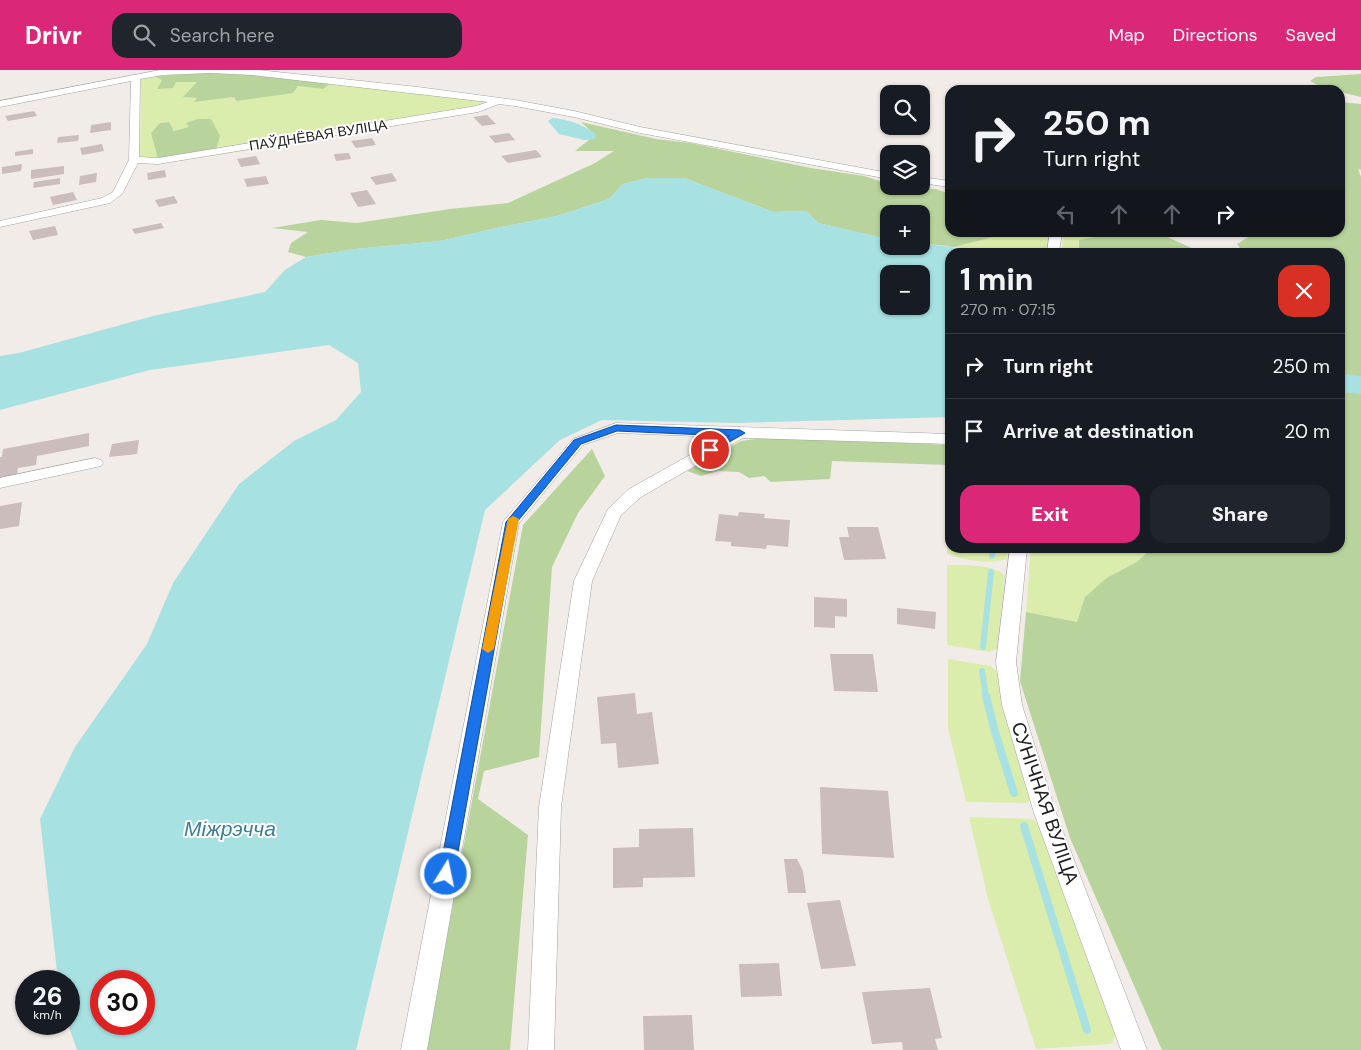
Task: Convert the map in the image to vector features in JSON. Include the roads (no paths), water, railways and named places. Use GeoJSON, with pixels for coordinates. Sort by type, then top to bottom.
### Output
{"type":"FeatureCollection","features":[{"type":"Feature","properties":{"kind":"street"},"geometry":{"type":"LineString","coordinates":[[0,104],[163,72],[209,70],[271,74],[501,101],[574,114],[640,130],[783,158],[880,174]]}},
{"type":"Feature","properties":{"kind":"street"},"geometry":{"type":"LineString","coordinates":[[0,224],[106,201],[117,194],[134,160],[136,76]]}},
{"type":"Feature","properties":{"kind":"street","name":"ПАЎДНЁВАЯ ВУЛІЦА"},"geometry":{"type":"LineString","coordinates":[[134,160],[158,162],[478,109],[501,101]]}},
{"type":"Feature","properties":{"kind":"street"},"geometry":{"type":"LineString","coordinates":[[930,181],[945,183]]}},
{"type":"Feature","properties":{"kind":"street"},"geometry":{"type":"LineString","coordinates":[[414,1050],[511,522],[578,442],[616,428],[945,439]]}},
{"type":"Feature","properties":{"kind":"street"},"geometry":{"type":"LineString","coordinates":[[541,1050],[550,807],[584,580],[614,513],[621,506],[635,493],[740,433]]}},
{"type":"Feature","properties":{"kind":"street"},"geometry":{"type":"LineString","coordinates":[[0,483],[95,463]]}},
{"type":"Feature","properties":{"kind":"street","name":"СУНІЧНАЯ ВУЛІЦА"},"geometry":{"type":"LineString","coordinates":[[1017,553],[1006,662],[1012,704],[1045,813],[1134,1050]]}},
{"type":"Feature","properties":{"kind":"water"},"geometry":{"type":"Polygon","coordinates":[[[552,118],[581,125],[596,134],[595,139],[584,140],[559,134],[548,121],[552,118]]]}},
{"type":"Feature","properties":{"kind":"water","name":"Міжрэчча"},"geometry":{"type":"Polygon","coordinates":[[[647,178],[684,178],[773,212],[806,211],[818,223],[880,237],[880,255],[930,255],[930,244],[957,248],[945,248],[945,417],[739,423],[602,420],[560,440],[485,510],[356,1050],[77,1050],[72,1035],[80,1035],[80,970],[57,970],[40,819],[75,747],[147,644],[173,583],[239,484],[294,441],[336,420],[361,392],[358,363],[329,345],[150,370],[0,410],[0,356],[19,353],[153,316],[265,292],[285,270],[306,257],[355,249],[440,241],[557,216],[609,199],[623,184],[647,178]]]}},
{"type":"Feature","properties":{"kind":"waterway"},"geometry":{"type":"LineString","coordinates":[[1345,383],[1361,385]]}},
{"type":"Feature","properties":{"kind":"waterway"},"geometry":{"type":"LineString","coordinates":[[983,647],[991,572]]}},
{"type":"Feature","properties":{"kind":"waterway"},"geometry":{"type":"LineString","coordinates":[[982,671],[986,697]]}},
{"type":"Feature","properties":{"kind":"waterway"},"geometry":{"type":"LineString","coordinates":[[986,696],[1014,793]]}},
{"type":"Feature","properties":{"kind":"waterway"},"geometry":{"type":"LineString","coordinates":[[1024,826],[1087,1030]]}}]}
